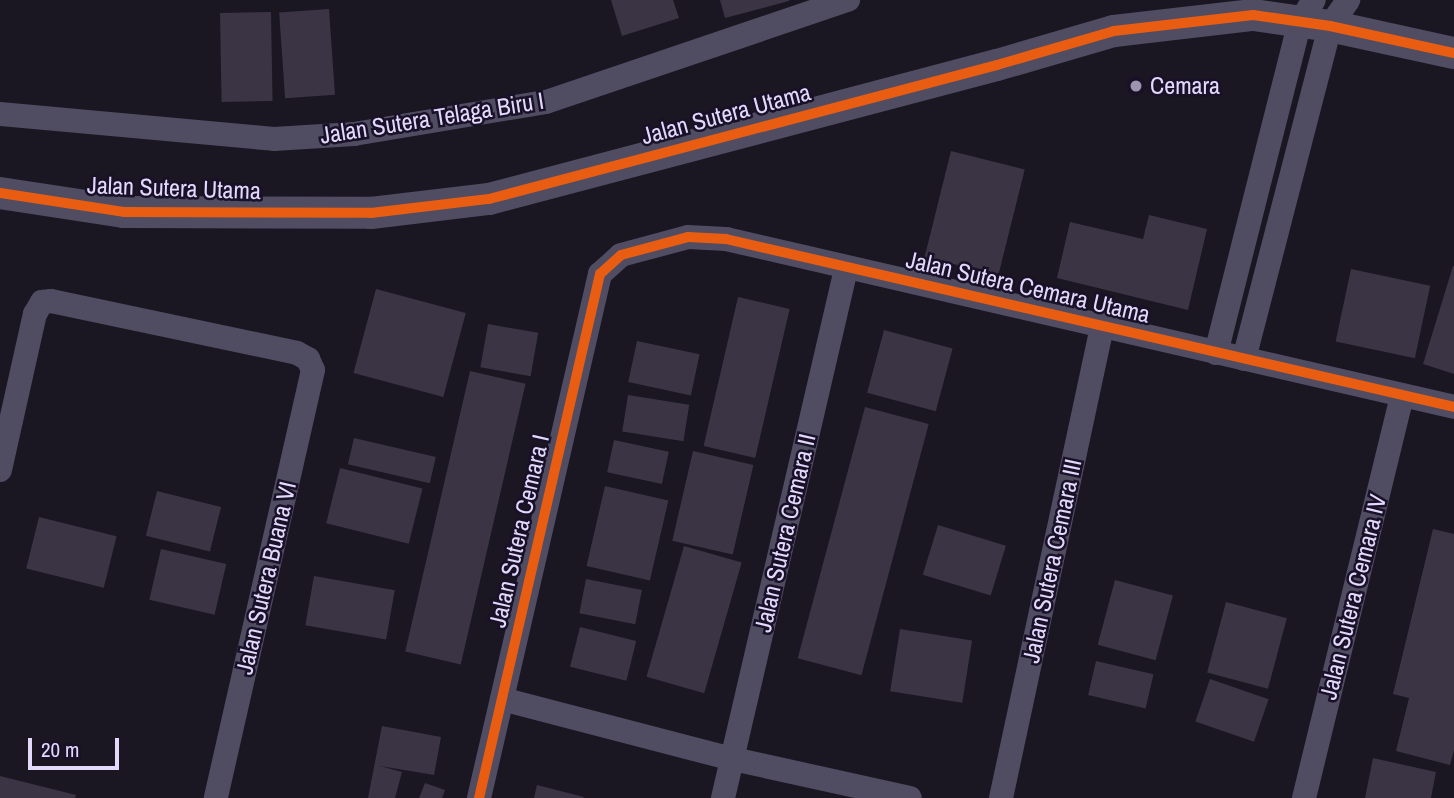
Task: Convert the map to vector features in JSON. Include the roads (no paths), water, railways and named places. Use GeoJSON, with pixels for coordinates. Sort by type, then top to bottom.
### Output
{"type":"FeatureCollection","features":[{"type":"Feature","properties":{"kind":"street","name":"Jalan Sutera Telaga Biru I"},"geometry":{"type":"LineString","coordinates":[[0,114],[274,139],[354,134],[546,102],[848,0]]}},
{"type":"Feature","properties":{"kind":"street"},"geometry":{"type":"LineString","coordinates":[[1216,352],[1315,16],[1348,0]]}},
{"type":"Feature","properties":{"kind":"street","name":"Jalan Sutera Utama"},"geometry":{"type":"LineString","coordinates":[[0,194],[137,212],[371,213],[489,199],[997,65],[1114,31],[1253,15],[1315,16],[1454,53]]}},
{"type":"Feature","properties":{"kind":"street"},"geometry":{"type":"LineString","coordinates":[[1244,359],[1315,16]]}},
{"type":"Feature","properties":{"kind":"street","name":"Jalan Sutera Cemara Utama"},"geometry":{"type":"LineString","coordinates":[[600,274],[621,255],[688,237],[726,239],[846,269],[1103,324],[1454,407]]}},
{"type":"Feature","properties":{"kind":"street","name":"Jalan Sutera Cemara II"},"geometry":{"type":"LineString","coordinates":[[723,798],[846,269]]}},
{"type":"Feature","properties":{"kind":"street","name":"Jalan Sutera Cemara I"},"geometry":{"type":"LineString","coordinates":[[479,798],[600,274]]}},
{"type":"Feature","properties":{"kind":"street","name":"Jalan Sutera Buana VI"},"geometry":{"type":"LineString","coordinates":[[0,470],[35,314],[42,302],[51,301],[284,350],[308,359],[313,370],[216,798]]}},
{"type":"Feature","properties":{"kind":"street","name":"Jalan Sutera Cemara III"},"geometry":{"type":"LineString","coordinates":[[1001,798],[1103,324]]}},
{"type":"Feature","properties":{"kind":"street","name":"Jalan Sutera Cemara IV"},"geometry":{"type":"LineString","coordinates":[[1304,798],[1402,396]]}},
{"type":"Feature","properties":{"kind":"street"},"geometry":{"type":"LineString","coordinates":[[502,699],[733,759],[911,798]]}},
{"type":"Feature","properties":{"kind":"place","name":"Cemara"},"geometry":{"type":"Point","coordinates":[1136,86]}}]}
